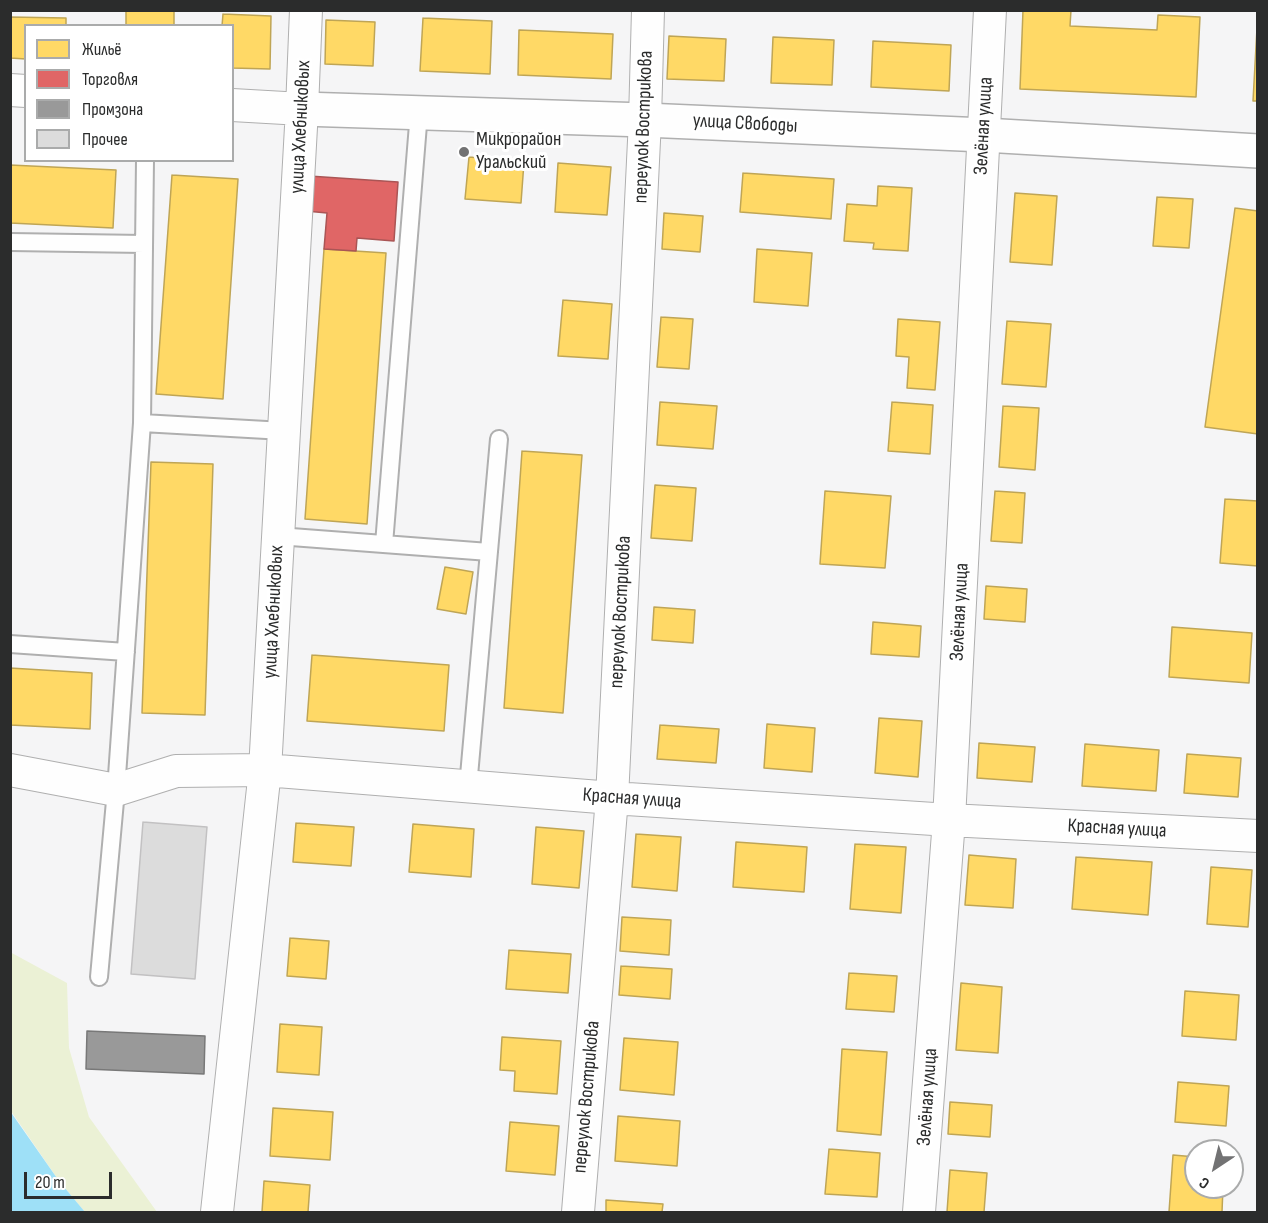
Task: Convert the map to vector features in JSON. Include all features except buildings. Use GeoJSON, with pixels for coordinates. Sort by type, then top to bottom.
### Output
{"type":"FeatureCollection","features":[{"type":"Feature","properties":{"kind":"street","name":"улица Хлебниковых"},"geometry":{"type":"LineString","coordinates":[[218,1212],[265,770],[306,10]]}},
{"type":"Feature","properties":{"kind":"street","name":"переулок Вострикова"},"geometry":{"type":"LineString","coordinates":[[578,1212],[612,798],[645,120],[648,10]]}},
{"type":"Feature","properties":{"kind":"street","name":"Зелёная улица"},"geometry":{"type":"LineString","coordinates":[[919,1212],[949,820],[990,10]]}},
{"type":"Feature","properties":{"kind":"street","name":"улица Свободы"},"geometry":{"type":"LineString","coordinates":[[234,105],[984,135],[1257,151]]}},
{"type":"Feature","properties":{"kind":"street","name":"Красная улица"},"geometry":{"type":"LineString","coordinates":[[10,770],[116,790],[176,771],[265,770],[612,798],[949,820],[1257,836]]}},
{"type":"Feature","properties":{"kind":"lane"},"geometry":{"type":"LineString","coordinates":[[384,544],[419,112]]}},
{"type":"Feature","properties":{"kind":"lane"},"geometry":{"type":"LineString","coordinates":[[99,977],[116,790],[142,423],[145,162]]}},
{"type":"Feature","properties":{"kind":"lane"},"geometry":{"type":"LineString","coordinates":[[10,243],[144,244]]}},
{"type":"Feature","properties":{"kind":"lane"},"geometry":{"type":"LineString","coordinates":[[142,423],[284,431]]}},
{"type":"Feature","properties":{"kind":"lane"},"geometry":{"type":"LineString","coordinates":[[468,787],[500,439]]}},
{"type":"Feature","properties":{"kind":"lane"},"geometry":{"type":"LineString","coordinates":[[278,536],[489,552]]}},
{"type":"Feature","properties":{"kind":"lane"},"geometry":{"type":"LineString","coordinates":[[10,644],[126,652]]}},
{"type":"Feature","properties":{"kind":"green space"},"geometry":{"type":"Polygon","coordinates":[[[10,952],[67,983],[69,1048],[89,1117],[157,1212],[85,1212],[59,1181],[11,1111],[10,952]]]}},
{"type":"Feature","properties":{"kind":"water"},"geometry":{"type":"Polygon","coordinates":[[[10,1111],[59,1181],[85,1212],[11,1212],[10,1111]]]}},
{"type":"Feature","properties":{"kind":"place","name":"Микрорайон Уральский"},"geometry":{"type":"Point","coordinates":[464,152]}}]}
